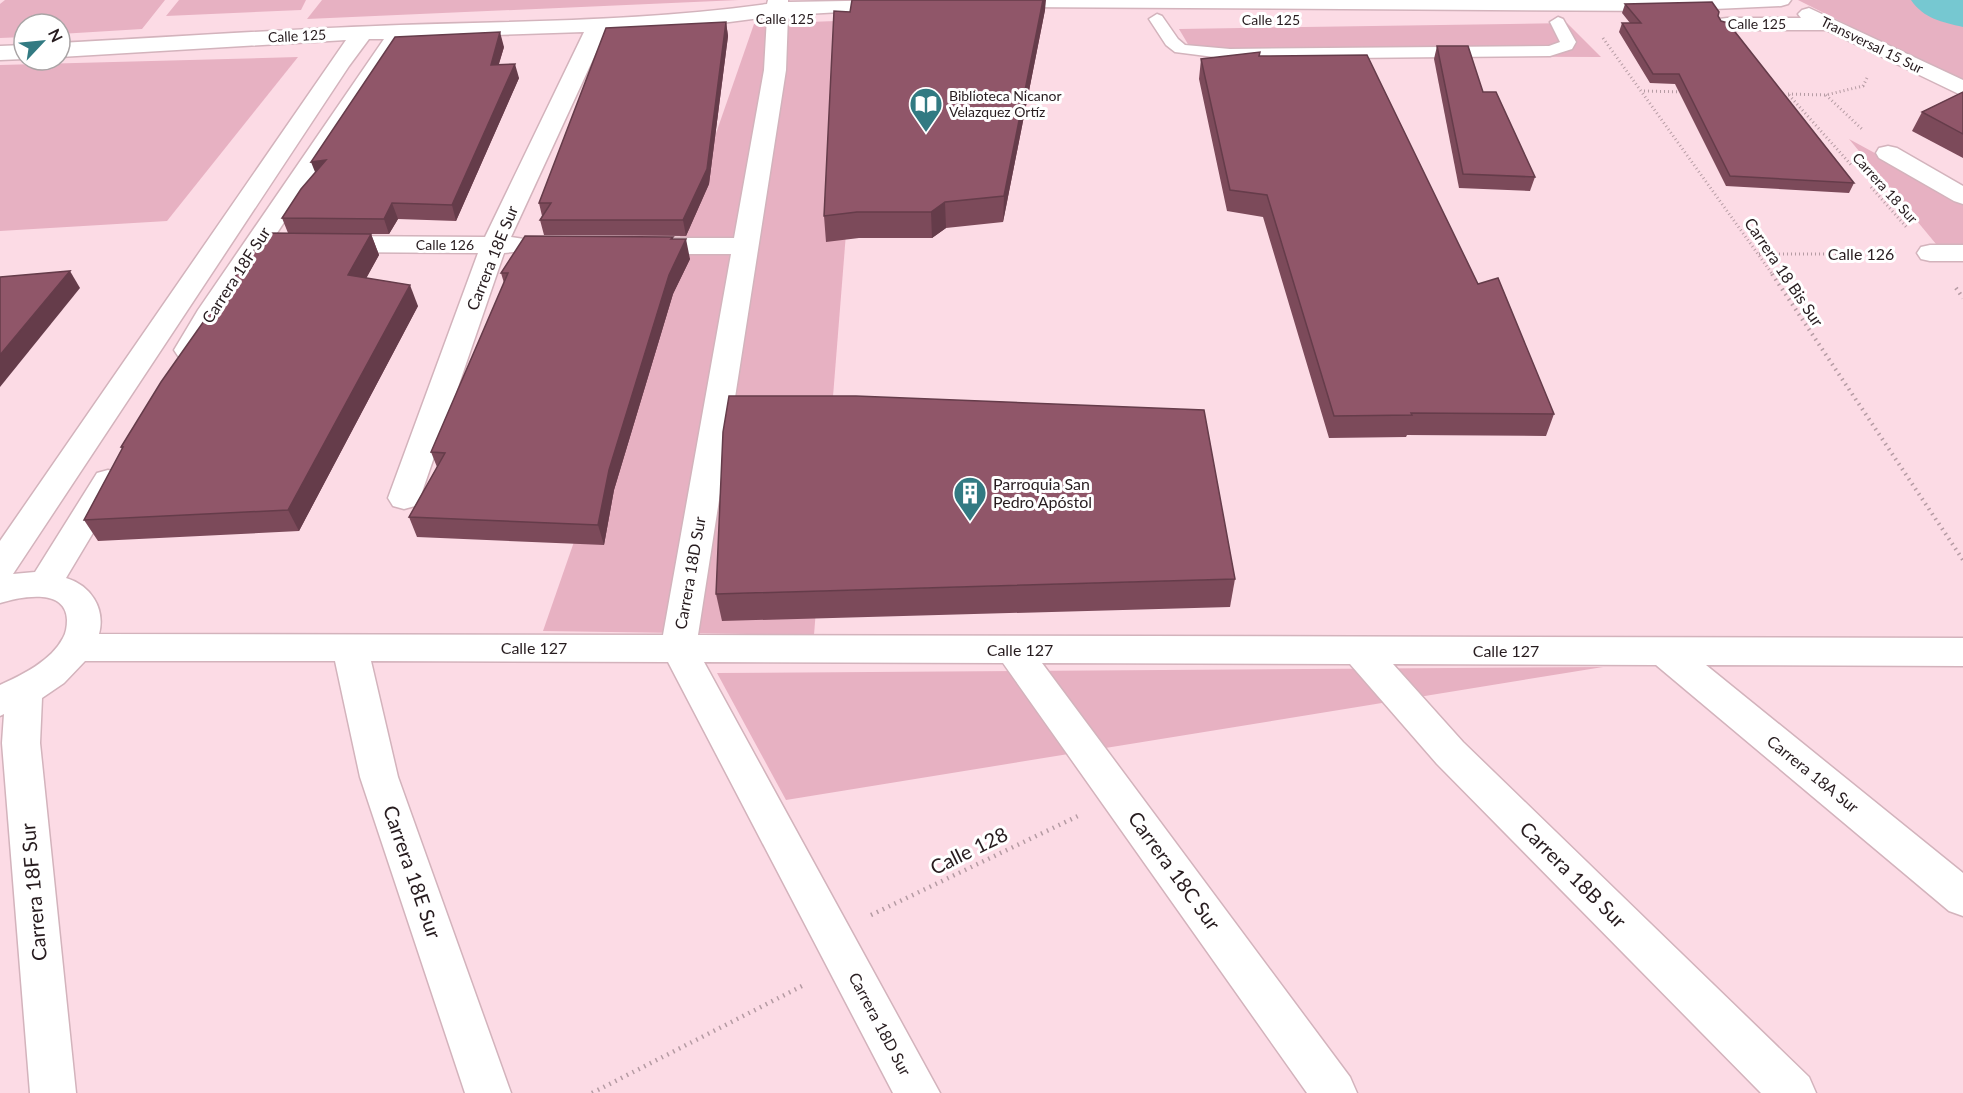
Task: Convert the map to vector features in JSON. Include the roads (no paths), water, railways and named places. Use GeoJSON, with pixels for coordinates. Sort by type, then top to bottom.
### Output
{"type":"FeatureCollection","features":[{"type":"Feature","properties":{"kind":"street","name":"Calle 125"},"geometry":{"type":"LineString","coordinates":[[975,1],[1670,5],[1781,0]]}},
{"type":"Feature","properties":{"kind":"street","name":"Transversal 15 Sur"},"geometry":{"type":"LineString","coordinates":[[1781,0],[1963,89]]}},
{"type":"Feature","properties":{"kind":"street","name":"Calle 125"},"geometry":{"type":"LineString","coordinates":[[72,49],[363,33],[598,25],[714,18],[778,9],[912,10]]}},
{"type":"Feature","properties":{"kind":"street","name":"Carrera 18D Sur"},"geometry":{"type":"LineString","coordinates":[[778,9],[775,70],[678,648],[917,1093]]}},
{"type":"Feature","properties":{"kind":"street","name":"Calle 125"},"geometry":{"type":"LineString","coordinates":[[991,18],[1829,24]]}},
{"type":"Feature","properties":{"kind":"street","name":"Carrera 18E Sur"},"geometry":{"type":"LineString","coordinates":[[404,498],[494,245],[598,25]]}},
{"type":"Feature","properties":{"kind":"street","name":"Carrera 18F Sur"},"geometry":{"type":"LineString","coordinates":[[175,371],[280,244],[399,32]]}},
{"type":"Feature","properties":{"kind":"street","name":"Carrera 18F Sur"},"geometry":{"type":"LineString","coordinates":[[0,567],[340,62],[363,33]]}},
{"type":"Feature","properties":{"kind":"street","name":"Carrera 18D Sur"},"geometry":{"type":"LineString","coordinates":[[690,544],[775,70]]}},
{"type":"Feature","properties":{"kind":"street"},"geometry":{"type":"LineString","coordinates":[[1888,153],[1963,196]]}},
{"type":"Feature","properties":{"kind":"street","name":"Calle 126"},"geometry":{"type":"LineString","coordinates":[[280,244],[541,245]]}},
{"type":"Feature","properties":{"kind":"street"},"geometry":{"type":"LineString","coordinates":[[612,246],[742,246]]}},
{"type":"Feature","properties":{"kind":"street"},"geometry":{"type":"LineString","coordinates":[[1930,254],[1963,253]]}},
{"type":"Feature","properties":{"kind":"street"},"geometry":{"type":"LineString","coordinates":[[45,584],[119,463]]}},
{"type":"Feature","properties":{"kind":"street"},"geometry":{"type":"LineString","coordinates":[[0,590],[45,584],[64,589],[77,599],[85,612],[84,629],[76,647],[63,663],[45,678],[12,696]]}},
{"type":"Feature","properties":{"kind":"street","name":"Calle 127"},"geometry":{"type":"LineString","coordinates":[[76,647],[1963,652]]}},
{"type":"Feature","properties":{"kind":"street","name":"Carrera 18E Sur"},"geometry":{"type":"LineString","coordinates":[[350,647],[379,777],[488,1093]]}},
{"type":"Feature","properties":{"kind":"street","name":"Carrera 18C Sur"},"geometry":{"type":"LineString","coordinates":[[1013,650],[1334,1093]]}},
{"type":"Feature","properties":{"kind":"street","name":"Carrera 18B Sur"},"geometry":{"type":"LineString","coordinates":[[1359,650],[1450,753],[1793,1093]]}},
{"type":"Feature","properties":{"kind":"street","name":"Carrera 18A Sur"},"geometry":{"type":"LineString","coordinates":[[1664,651],[1963,898]]}},
{"type":"Feature","properties":{"kind":"street","name":"Carrera 18F Sur"},"geometry":{"type":"LineString","coordinates":[[12,696],[21,743],[53,1093]]}},
{"type":"Feature","properties":{"kind":"lane"},"geometry":{"type":"LineString","coordinates":[[1157,19],[1172,42],[1181,49],[1230,54],[1550,51],[1560,49],[1568,42],[1558,22]]}},
{"type":"Feature","properties":{"kind":"waterway"},"geometry":{"type":"LineString","coordinates":[[1939,0],[1963,10]]}},
{"type":"Feature","properties":{"kind":"place","name":"Biblioteca Nicanor Velazquez Ortíz"},"geometry":{"type":"Point","coordinates":[926,133]}},
{"type":"Feature","properties":{"kind":"place","name":"Parroquia San Pedro Apóstol"},"geometry":{"type":"Point","coordinates":[970,522]}}]}
